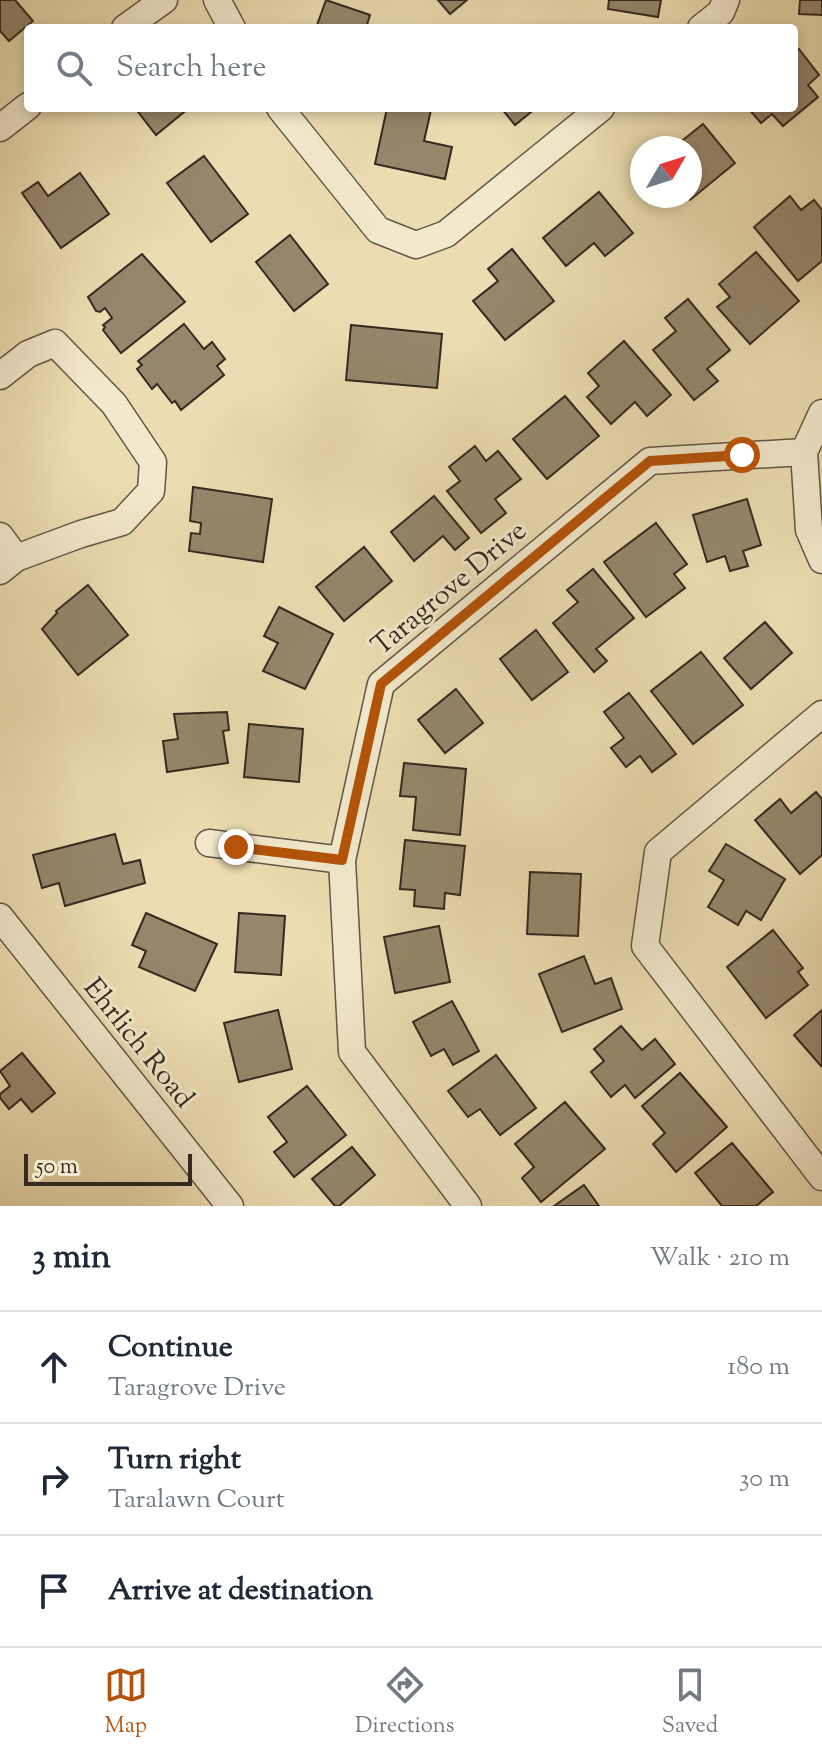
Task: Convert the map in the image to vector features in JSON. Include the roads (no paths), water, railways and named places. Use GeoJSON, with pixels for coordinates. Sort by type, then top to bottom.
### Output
{"type":"FeatureCollection","features":[{"type":"Feature","properties":{"kind":"street"},"geometry":{"type":"LineString","coordinates":[[131,24],[164,0]]}},
{"type":"Feature","properties":{"kind":"street"},"geometry":{"type":"LineString","coordinates":[[217,0],[230,24]]}},
{"type":"Feature","properties":{"kind":"street"},"geometry":{"type":"LineString","coordinates":[[706,24],[721,12],[726,0]]}},
{"type":"Feature","properties":{"kind":"street"},"geometry":{"type":"LineString","coordinates":[[0,128],[24,109]]}},
{"type":"Feature","properties":{"kind":"street"},"geometry":{"type":"LineString","coordinates":[[283,112],[378,230],[416,245],[446,234],[596,112]]}},
{"type":"Feature","properties":{"kind":"street"},"geometry":{"type":"LineString","coordinates":[[0,376],[28,354],[55,343],[114,404],[153,462],[151,491],[122,522],[81,534],[8,564],[0,536]]}},
{"type":"Feature","properties":{"kind":"street"},"geometry":{"type":"LineString","coordinates":[[822,413],[804,452],[809,530],[822,560]]}},
{"type":"Feature","properties":{"kind":"street","name":"Taragrove Drive"},"geometry":{"type":"LineString","coordinates":[[468,1206],[352,1052],[342,860],[381,684],[650,461],[804,452]]}},
{"type":"Feature","properties":{"kind":"street"},"geometry":{"type":"LineString","coordinates":[[822,714],[658,852],[645,946],[822,1177]]}},
{"type":"Feature","properties":{"kind":"street"},"geometry":{"type":"LineString","coordinates":[[209,843],[342,860]]}},
{"type":"Feature","properties":{"kind":"street","name":"Ehrlich Road"},"geometry":{"type":"LineString","coordinates":[[0,917],[230,1206]]}}]}
